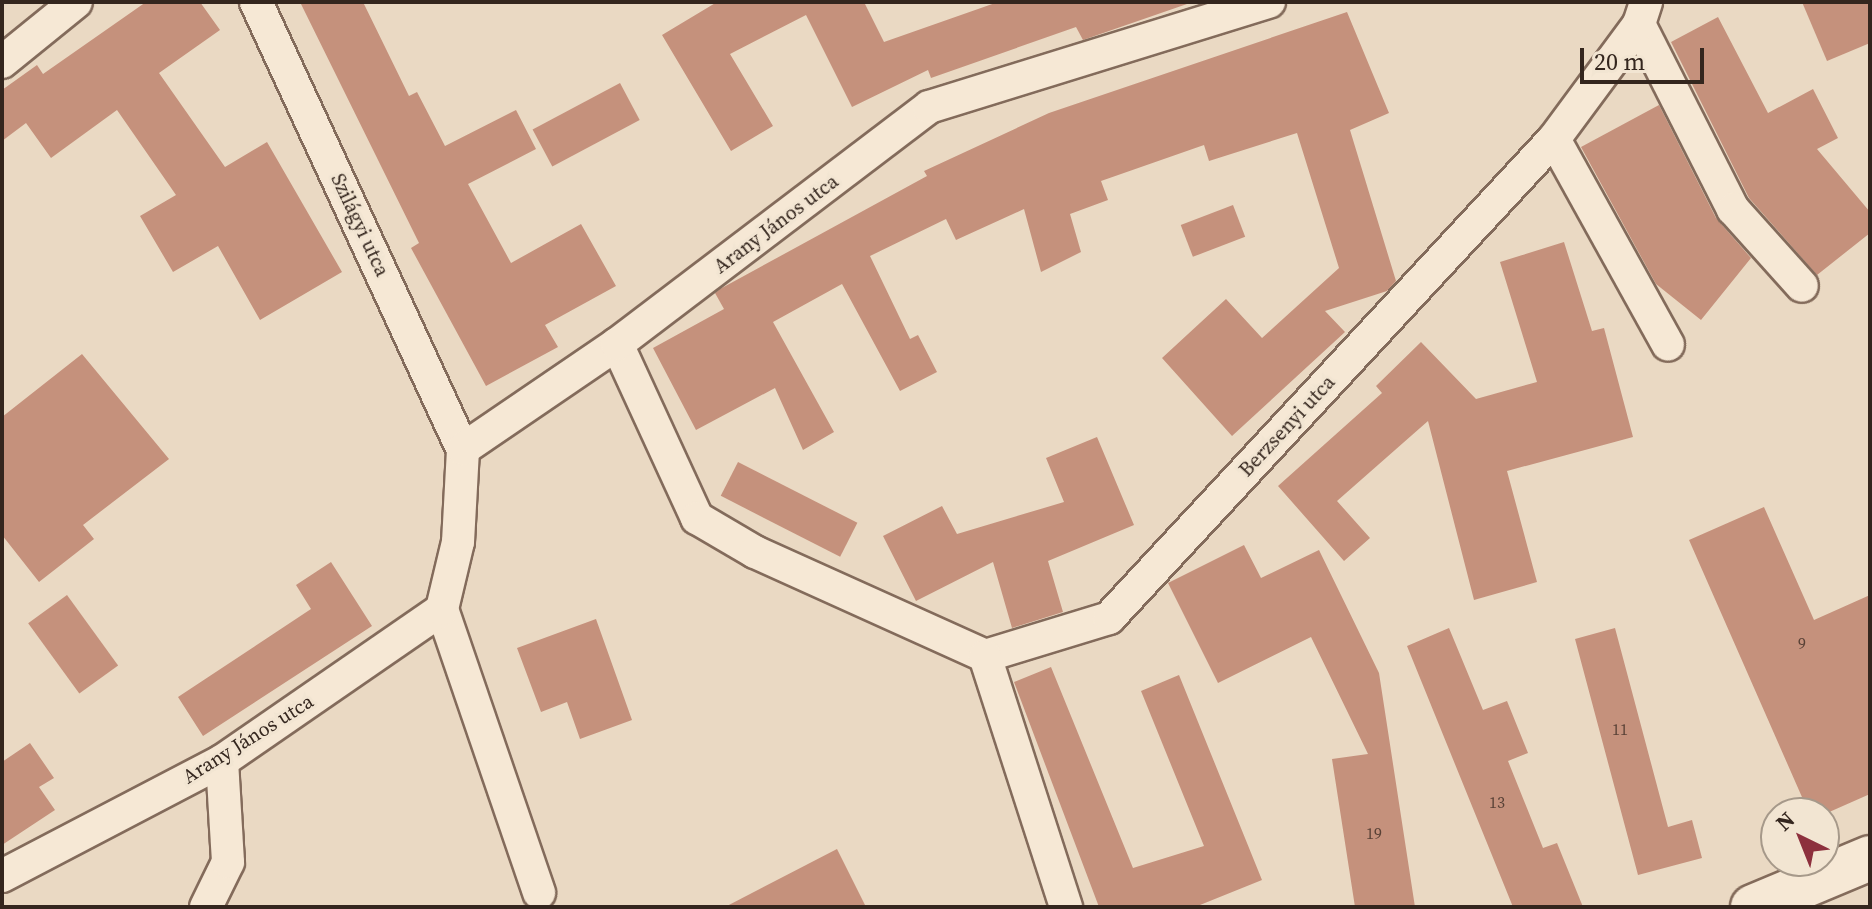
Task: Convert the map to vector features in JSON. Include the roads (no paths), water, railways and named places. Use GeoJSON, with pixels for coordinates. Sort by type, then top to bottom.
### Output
{"type":"FeatureCollection","features":[{"type":"Feature","properties":{"kind":"street"},"geometry":{"type":"LineString","coordinates":[[2,62],[76,2]]}},
{"type":"Feature","properties":{"kind":"street","name":"Szilágyi utca"},"geometry":{"type":"LineString","coordinates":[[256,2],[463,449]]}},
{"type":"Feature","properties":{"kind":"street","name":"Arany János utca"},"geometry":{"type":"LineString","coordinates":[[463,449],[617,344],[929,107],[1174,14],[1269,2]]}},
{"type":"Feature","properties":{"kind":"street","name":"Berzsenyi utca"},"geometry":{"type":"LineString","coordinates":[[985,656],[1109,618],[1554,139],[1643,13]]}},
{"type":"Feature","properties":{"kind":"street","name":"Berzsenyi utca"},"geometry":{"type":"LineString","coordinates":[[1643,13],[1733,209],[1802,286]]}},
{"type":"Feature","properties":{"kind":"street"},"geometry":{"type":"LineString","coordinates":[[1554,139],[1668,345]]}},
{"type":"Feature","properties":{"kind":"street"},"geometry":{"type":"LineString","coordinates":[[617,344],[697,518],[755,552],[985,656],[1066,907]]}},
{"type":"Feature","properties":{"kind":"street"},"geometry":{"type":"LineString","coordinates":[[463,449],[458,542],[442,609],[539,893]]}},
{"type":"Feature","properties":{"kind":"street","name":"Arany János utca"},"geometry":{"type":"LineString","coordinates":[[2,876],[222,761],[442,609]]}},
{"type":"Feature","properties":{"kind":"street"},"geometry":{"type":"LineString","coordinates":[[206,907],[228,862],[222,761]]}},
{"type":"Feature","properties":{"kind":"street"},"geometry":{"type":"LineString","coordinates":[[1753,907],[1870,858]]}}]}
